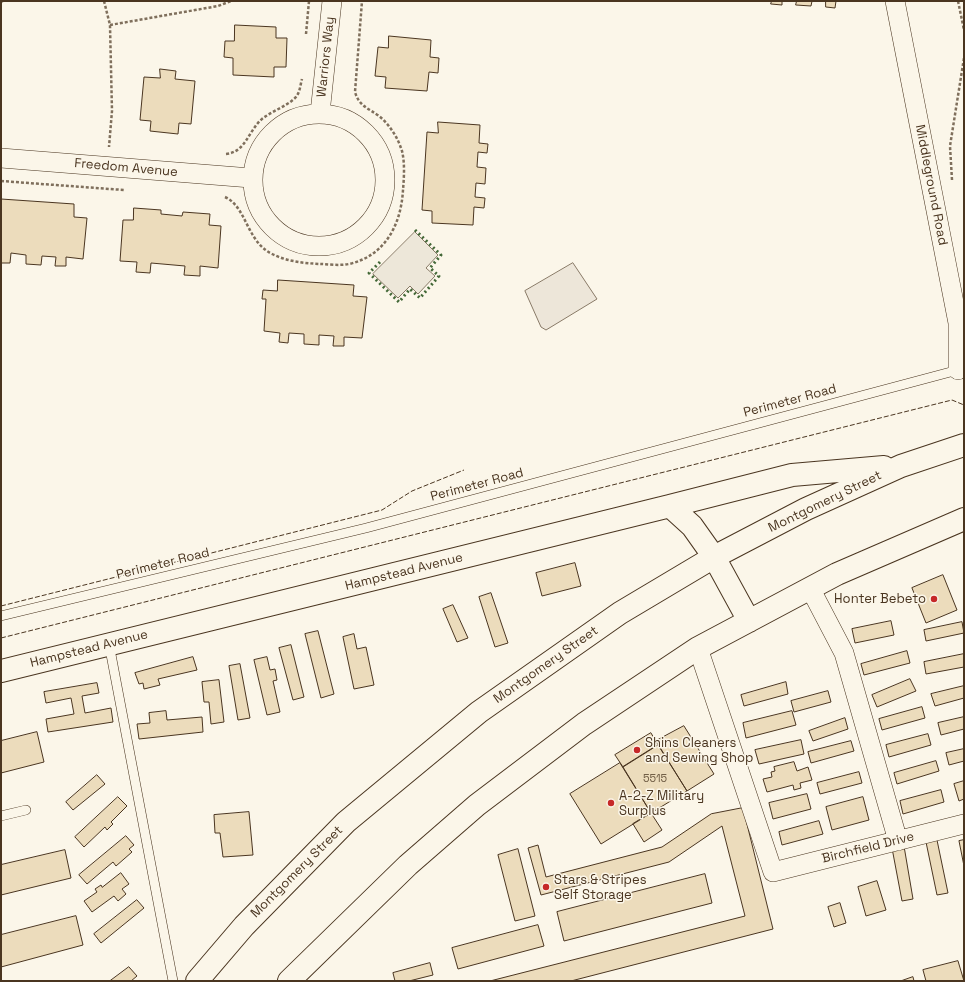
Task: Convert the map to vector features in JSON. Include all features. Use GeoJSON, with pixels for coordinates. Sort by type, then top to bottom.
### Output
{"type":"FeatureCollection","features":[{"type":"Feature","properties":{"kind":"street","name":"Warriors Way"},"geometry":{"type":"LineString","coordinates":[[320,113],[332,1]]}},
{"type":"Feature","properties":{"kind":"street","name":"Middleground Road"},"geometry":{"type":"LineString","coordinates":[[894,1],[958,323],[958,370]]}},
{"type":"Feature","properties":{"kind":"street","name":"Warriors Way"},"geometry":{"type":"LineString","coordinates":[[320,113],[342,118],[362,129],[376,146],[384,166],[385,189],[378,210],[365,228],[347,240],[327,246],[305,245],[285,238],[269,224],[257,205],[251,178],[255,163],[264,143],[279,127],[298,117],[320,113]]}},
{"type":"Feature","properties":{"kind":"street","name":"Freedom Avenue"},"geometry":{"type":"LineString","coordinates":[[1,158],[251,178]]}},
{"type":"Feature","properties":{"kind":"street","name":"Montgomery Street"},"geometry":{"type":"LineString","coordinates":[[198,981],[244,926],[346,822],[467,722],[620,613],[714,557],[806,509],[901,466],[963,448]]}},
{"type":"Feature","properties":{"kind":"street","name":"Hampstead Avenue"},"geometry":{"type":"LineString","coordinates":[[1,671],[792,475],[901,466]]}},
{"type":"Feature","properties":{"kind":"street"},"geometry":{"type":"LineString","coordinates":[[670,506],[692,526],[714,557],[749,621]]}},
{"type":"Feature","properties":{"kind":"street"},"geometry":{"type":"LineString","coordinates":[[289,981],[408,865],[477,805],[584,724],[698,648],[810,588],[886,552],[964,519]]}},
{"type":"Feature","properties":{"kind":"street"},"geometry":{"type":"LineString","coordinates":[[810,588],[844,653],[898,841]]}},
{"type":"Feature","properties":{"kind":"street","name":"Birchfield Drive"},"geometry":{"type":"LineString","coordinates":[[698,648],[773,872],[964,824]]}},
{"type":"Feature","properties":{"kind":"lane","name":"Perimeter Road"},"geometry":{"type":"LineString","coordinates":[[1,616],[366,528],[958,370]]}},
{"type":"Feature","properties":{"kind":"lane"},"geometry":{"type":"LineString","coordinates":[[109,644],[173,981]]}},
{"type":"Feature","properties":{"kind":"lane"},"geometry":{"type":"LineString","coordinates":[[1,816],[26,810]]}},
{"type":"Feature","properties":{"kind":"path"},"geometry":{"type":"LineString","coordinates":[[104,1],[110,25],[112,111],[109,147]]}},
{"type":"Feature","properties":{"kind":"path"},"geometry":{"type":"LineString","coordinates":[[110,25],[212,8],[231,1]]}},
{"type":"Feature","properties":{"kind":"path"},"geometry":{"type":"LineString","coordinates":[[306,38],[309,1]]}},
{"type":"Feature","properties":{"kind":"path"},"geometry":{"type":"LineString","coordinates":[[217,196],[231,200],[238,207],[253,237],[270,253],[283,259],[305,263],[348,264],[364,259],[384,246],[396,225],[402,207],[404,180],[403,158],[395,134],[379,116],[364,107],[357,100],[354,92],[362,1]]}},
{"type":"Feature","properties":{"kind":"path"},"geometry":{"type":"LineString","coordinates":[[958,1],[964,30]]}},
{"type":"Feature","properties":{"kind":"path"},"geometry":{"type":"LineString","coordinates":[[953,185],[950,146],[964,58]]}},
{"type":"Feature","properties":{"kind":"path"},"geometry":{"type":"LineString","coordinates":[[223,155],[237,152],[243,147],[253,129],[262,119],[294,99],[299,93],[303,76]]}},
{"type":"Feature","properties":{"kind":"path"},"geometry":{"type":"LineString","coordinates":[[101,147],[117,148]]}},
{"type":"Feature","properties":{"kind":"path"},"geometry":{"type":"LineString","coordinates":[[1,182],[127,190]]}},
{"type":"Feature","properties":{"kind":"shaded area"},"geometry":{"type":"Polygon","coordinates":[[[415,232],[438,255],[426,268],[435,276],[418,294],[410,286],[398,298],[373,274],[415,232]]]}},
{"type":"Feature","properties":{"kind":"shaded area"},"geometry":{"type":"Polygon","coordinates":[[[573,263],[597,299],[546,330],[541,327],[525,291],[573,263]]]}},
{"type":"Feature","properties":{"kind":"building"},"geometry":{"type":"Polygon","coordinates":[[[772,1],[782,1],[782,5],[771,4],[772,1]]]}},
{"type":"Feature","properties":{"kind":"building"},"geometry":{"type":"Polygon","coordinates":[[[797,1],[812,1],[811,6],[796,5],[797,1]]]}},
{"type":"Feature","properties":{"kind":"building"},"geometry":{"type":"Polygon","coordinates":[[[826,1],[836,1],[835,8],[826,7],[826,1]]]}},
{"type":"Feature","properties":{"kind":"building"},"geometry":{"type":"Polygon","coordinates":[[[235,25],[276,27],[276,38],[287,38],[286,67],[274,67],[274,77],[233,75],[233,58],[224,57],[225,41],[234,41],[235,25]]]}},
{"type":"Feature","properties":{"kind":"building"},"geometry":{"type":"Polygon","coordinates":[[[389,36],[431,40],[430,57],[439,58],[438,73],[429,72],[427,91],[385,88],[386,77],[375,76],[378,47],[388,48],[389,36]]]}},
{"type":"Feature","properties":{"kind":"building"},"geometry":{"type":"Polygon","coordinates":[[[160,69],[176,71],[175,79],[195,81],[191,124],[179,123],[178,134],[150,131],[151,121],[140,120],[144,77],[160,78],[160,69]]]}},
{"type":"Feature","properties":{"kind":"building"},"geometry":{"type":"Polygon","coordinates":[[[438,122],[480,125],[479,143],[488,144],[487,153],[478,152],[477,167],[486,168],[485,184],[476,183],[475,197],[485,198],[484,208],[474,207],[473,225],[432,223],[432,211],[422,210],[427,132],[438,133],[438,122]]]}},
{"type":"Feature","properties":{"kind":"building"},"geometry":{"type":"Polygon","coordinates":[[[1,199],[74,204],[74,217],[87,218],[83,259],[66,257],[66,266],[55,266],[56,257],[42,256],[41,265],[26,264],[26,255],[11,253],[10,263],[1,263],[1,199]]]}},
{"type":"Feature","properties":{"kind":"building"},"geometry":{"type":"Polygon","coordinates":[[[134,208],[161,210],[161,214],[182,216],[183,212],[210,214],[209,225],[221,226],[218,268],[200,266],[200,276],[184,275],[185,266],[151,263],[150,273],[136,272],[137,262],[120,261],[123,220],[133,220],[134,208]]]}},
{"type":"Feature","properties":{"kind":"building"},"geometry":{"type":"Polygon","coordinates":[[[278,280],[354,285],[353,296],[367,297],[362,338],[344,337],[344,346],[333,346],[334,336],[319,335],[319,345],[304,344],[304,334],[289,333],[288,343],[279,342],[280,333],[264,331],[266,299],[262,299],[263,290],[277,291],[278,280]]]}},
{"type":"Feature","properties":{"kind":"building"},"geometry":{"type":"Polygon","coordinates":[[[575,563],[581,586],[542,596],[536,573],[575,563]]]}},
{"type":"Feature","properties":{"kind":"building","name":"Honter Bebeto"},"geometry":{"type":"Polygon","coordinates":[[[943,575],[957,610],[926,623],[912,588],[943,575]]]}},
{"type":"Feature","properties":{"kind":"building"},"geometry":{"type":"Polygon","coordinates":[[[491,593],[508,643],[495,647],[479,597],[491,593]]]}},
{"type":"Feature","properties":{"kind":"building"},"geometry":{"type":"Polygon","coordinates":[[[453,605],[468,638],[457,642],[443,609],[453,605]]]}},
{"type":"Feature","properties":{"kind":"building"},"geometry":{"type":"Polygon","coordinates":[[[891,621],[894,635],[855,643],[852,629],[891,621]]]}},
{"type":"Feature","properties":{"kind":"building"},"geometry":{"type":"Polygon","coordinates":[[[962,622],[964,633],[926,641],[924,630],[962,622]]]}},
{"type":"Feature","properties":{"kind":"building"},"geometry":{"type":"Polygon","coordinates":[[[318,631],[334,694],[321,698],[305,634],[318,631]]]}},
{"type":"Feature","properties":{"kind":"building"},"geometry":{"type":"Polygon","coordinates":[[[354,634],[357,649],[366,647],[374,685],[354,689],[343,637],[354,634]]]}},
{"type":"Feature","properties":{"kind":"building"},"geometry":{"type":"Polygon","coordinates":[[[291,645],[304,697],[293,700],[279,648],[291,645]]]}},
{"type":"Feature","properties":{"kind":"building"},"geometry":{"type":"Polygon","coordinates":[[[907,651],[910,663],[864,675],[861,664],[907,651]]]}},
{"type":"Feature","properties":{"kind":"building"},"geometry":{"type":"Polygon","coordinates":[[[964,654],[964,667],[926,674],[924,662],[964,654]]]}},
{"type":"Feature","properties":{"kind":"building"},"geometry":{"type":"Polygon","coordinates":[[[193,657],[197,670],[158,679],[160,685],[144,689],[143,683],[139,684],[135,673],[193,657]]]}},
{"type":"Feature","properties":{"kind":"building"},"geometry":{"type":"Polygon","coordinates":[[[267,657],[270,670],[275,669],[277,680],[273,681],[280,712],[267,715],[254,660],[267,657]]]}},
{"type":"Feature","properties":{"kind":"building"},"geometry":{"type":"Polygon","coordinates":[[[240,664],[250,718],[238,720],[229,666],[240,664]]]}},
{"type":"Feature","properties":{"kind":"building"},"geometry":{"type":"Polygon","coordinates":[[[910,679],[916,691],[877,707],[872,695],[910,679]]]}},
{"type":"Feature","properties":{"kind":"building"},"geometry":{"type":"Polygon","coordinates":[[[219,680],[224,722],[211,724],[209,702],[204,702],[202,682],[219,680]]]}},
{"type":"Feature","properties":{"kind":"building"},"geometry":{"type":"Polygon","coordinates":[[[786,682],[788,694],[744,706],[741,695],[786,682]]]}},
{"type":"Feature","properties":{"kind":"building"},"geometry":{"type":"Polygon","coordinates":[[[97,683],[99,693],[82,696],[85,713],[111,708],[113,722],[48,732],[46,719],[74,714],[71,698],[46,703],[44,692],[97,683]]]}},
{"type":"Feature","properties":{"kind":"building"},"geometry":{"type":"Polygon","coordinates":[[[964,686],[964,698],[935,706],[931,694],[964,686]]]}},
{"type":"Feature","properties":{"kind":"building"},"geometry":{"type":"Polygon","coordinates":[[[828,691],[831,702],[794,712],[791,701],[828,691]]]}},
{"type":"Feature","properties":{"kind":"building"},"geometry":{"type":"Polygon","coordinates":[[[922,707],[925,718],[882,730],[879,719],[922,707]]]}},
{"type":"Feature","properties":{"kind":"building"},"geometry":{"type":"Polygon","coordinates":[[[166,711],[167,720],[202,717],[203,732],[139,739],[137,724],[150,723],[149,713],[166,711]]]}},
{"type":"Feature","properties":{"kind":"building"},"geometry":{"type":"Polygon","coordinates":[[[792,711],[796,725],[746,738],[743,723],[792,711]]]}},
{"type":"Feature","properties":{"kind":"building"},"geometry":{"type":"Polygon","coordinates":[[[964,717],[964,729],[941,735],[938,723],[964,717]]]}},
{"type":"Feature","properties":{"kind":"building"},"geometry":{"type":"Polygon","coordinates":[[[845,718],[848,729],[813,741],[809,731],[845,718]]]}},
{"type":"Feature","properties":{"kind":"building"},"geometry":{"type":"Polygon","coordinates":[[[684,726],[714,774],[687,791],[656,741],[684,726]]]}},
{"type":"Feature","properties":{"kind":"building"},"geometry":{"type":"Polygon","coordinates":[[[37,732],[44,762],[1,773],[1,741],[37,732]]]}},
{"type":"Feature","properties":{"kind":"building","name":"Shins Cleaners and Sewing Shop"},"geometry":{"type":"Polygon","coordinates":[[[651,733],[658,745],[623,767],[615,755],[651,733]]]}},
{"type":"Feature","properties":{"kind":"building"},"geometry":{"type":"Polygon","coordinates":[[[928,734],[931,745],[889,757],[886,745],[928,734]]]}},
{"type":"Feature","properties":{"kind":"building"},"geometry":{"type":"Polygon","coordinates":[[[801,740],[804,754],[759,764],[755,750],[801,740]]]}},
{"type":"Feature","properties":{"kind":"building"},"geometry":{"type":"Polygon","coordinates":[[[851,741],[854,751],[811,763],[808,752],[851,741]]]}},
{"type":"Feature","properties":{"kind":"building"},"geometry":{"type":"Polygon","coordinates":[[[658,745],[687,791],[651,813],[623,767],[658,745]]]}},
{"type":"Feature","properties":{"kind":"building"},"geometry":{"type":"Polygon","coordinates":[[[964,749],[964,761],[949,765],[946,753],[964,749]]]}},
{"type":"Feature","properties":{"kind":"building"},"geometry":{"type":"Polygon","coordinates":[[[936,761],[939,771],[897,784],[894,773],[936,761]]]}},
{"type":"Feature","properties":{"kind":"building"},"geometry":{"type":"Polygon","coordinates":[[[794,762],[797,771],[808,767],[812,780],[800,783],[801,788],[794,790],[793,785],[767,792],[763,779],[772,777],[771,772],[775,771],[774,767],[794,762]]]}},
{"type":"Feature","properties":{"kind":"building","name":"A-2-Z Military Surplus"},"geometry":{"type":"Polygon","coordinates":[[[620,763],[651,813],[601,844],[570,794],[620,763]]]}},
{"type":"Feature","properties":{"kind":"building"},"geometry":{"type":"Polygon","coordinates":[[[859,772],[862,783],[820,794],[817,783],[859,772]]]}},
{"type":"Feature","properties":{"kind":"building"},"geometry":{"type":"Polygon","coordinates":[[[97,775],[105,784],[73,810],[66,802],[97,775]]]}},
{"type":"Feature","properties":{"kind":"building"},"geometry":{"type":"Polygon","coordinates":[[[964,781],[964,799],[959,801],[954,784],[964,781]]]}},
{"type":"Feature","properties":{"kind":"building"},"geometry":{"type":"Polygon","coordinates":[[[941,790],[944,802],[903,814],[900,801],[941,790]]]}},
{"type":"Feature","properties":{"kind":"building"},"geometry":{"type":"Polygon","coordinates":[[[807,794],[811,809],[773,819],[769,803],[807,794]]]}},
{"type":"Feature","properties":{"kind":"building"},"geometry":{"type":"Polygon","coordinates":[[[118,797],[127,806],[111,822],[113,824],[107,830],[105,827],[84,847],[75,837],[118,797]]]}},
{"type":"Feature","properties":{"kind":"building"},"geometry":{"type":"Polygon","coordinates":[[[863,797],[869,820],[832,830],[826,807],[863,797]]]}},
{"type":"Feature","properties":{"kind":"building"},"geometry":{"type":"Polygon","coordinates":[[[743,808],[773,929],[571,981],[490,981],[745,916],[722,826],[669,862],[541,895],[528,848],[538,845],[546,877],[662,847],[711,814],[743,808]]]}},
{"type":"Feature","properties":{"kind":"building"},"geometry":{"type":"Polygon","coordinates":[[[249,812],[253,855],[223,857],[220,833],[215,833],[214,815],[249,812]]]}},
{"type":"Feature","properties":{"kind":"building"},"geometry":{"type":"Polygon","coordinates":[[[651,813],[662,830],[644,842],[633,824],[651,813]]]}},
{"type":"Feature","properties":{"kind":"building"},"geometry":{"type":"Polygon","coordinates":[[[819,821],[823,834],[782,845],[779,832],[819,821]]]}},
{"type":"Feature","properties":{"kind":"building"},"geometry":{"type":"Polygon","coordinates":[[[126,836],[134,845],[129,849],[132,852],[116,866],[113,862],[87,884],[79,875],[126,836]]]}},
{"type":"Feature","properties":{"kind":"building"},"geometry":{"type":"Polygon","coordinates":[[[937,840],[948,893],[937,895],[926,842],[937,840]]]}},
{"type":"Feature","properties":{"kind":"building"},"geometry":{"type":"Polygon","coordinates":[[[964,840],[964,866],[959,841],[964,840]]]}},
{"type":"Feature","properties":{"kind":"building"},"geometry":{"type":"Polygon","coordinates":[[[904,846],[913,899],[902,901],[892,848],[904,846]]]}},
{"type":"Feature","properties":{"kind":"building"},"geometry":{"type":"Polygon","coordinates":[[[518,849],[535,916],[515,921],[498,855],[518,849]]]}},
{"type":"Feature","properties":{"kind":"building"},"geometry":{"type":"Polygon","coordinates":[[[65,850],[71,878],[1,895],[1,865],[65,850]]]}},
{"type":"Feature","properties":{"kind":"building"},"geometry":{"type":"Polygon","coordinates":[[[121,873],[129,884],[122,889],[126,894],[118,901],[114,896],[92,912],[84,901],[97,892],[95,889],[101,885],[102,887],[121,873]]]}},
{"type":"Feature","properties":{"kind":"building"},"geometry":{"type":"Polygon","coordinates":[[[705,874],[712,903],[564,941],[557,912],[705,874]]]}},
{"type":"Feature","properties":{"kind":"building"},"geometry":{"type":"Polygon","coordinates":[[[877,881],[886,910],[866,916],[858,887],[877,881]]]}},
{"type":"Feature","properties":{"kind":"building"},"geometry":{"type":"Polygon","coordinates":[[[137,900],[144,908],[101,943],[94,934],[137,900]]]}},
{"type":"Feature","properties":{"kind":"building"},"geometry":{"type":"Polygon","coordinates":[[[840,903],[846,923],[834,927],[828,907],[840,903]]]}},
{"type":"Feature","properties":{"kind":"building"},"geometry":{"type":"Polygon","coordinates":[[[76,916],[83,945],[1,967],[1,935],[76,916]]]}},
{"type":"Feature","properties":{"kind":"building"},"geometry":{"type":"Polygon","coordinates":[[[538,925],[544,946],[458,969],[452,948],[538,925]]]}},
{"type":"Feature","properties":{"kind":"building"},"geometry":{"type":"Polygon","coordinates":[[[958,961],[964,981],[926,981],[923,970],[958,961]]]}},
{"type":"Feature","properties":{"kind":"building"},"geometry":{"type":"Polygon","coordinates":[[[430,963],[433,975],[409,981],[395,981],[393,973],[430,963]]]}},
{"type":"Feature","properties":{"kind":"building"},"geometry":{"type":"Polygon","coordinates":[[[129,967],[137,976],[131,981],[110,981],[129,967]]]}},
{"type":"Feature","properties":{"kind":"building"},"geometry":{"type":"Polygon","coordinates":[[[913,977],[914,981],[901,981],[913,977]]]}},
{"type":"Feature","properties":{"kind":"hedge"},"geometry":{"type":"LineString","coordinates":[[380,262],[369,273],[399,302],[410,289],[420,298],[439,276],[430,268],[441,255],[414,229]]}},
{"type":"Feature","properties":{"kind":"fence"},"geometry":{"type":"LineString","coordinates":[[1,638],[952,400],[964,405]]}},
{"type":"Feature","properties":{"kind":"fence"},"geometry":{"type":"LineString","coordinates":[[1,606],[382,510],[412,491],[464,470]]}},
{"type":"Feature","properties":{"kind":"place","name":"Honter Bebeto"},"geometry":{"type":"Point","coordinates":[934,599]}},
{"type":"Feature","properties":{"kind":"place","name":"Shins Cleaners and Sewing Shop"},"geometry":{"type":"Point","coordinates":[637,750]}},
{"type":"Feature","properties":{"kind":"place","name":"A-2-Z Military Surplus"},"geometry":{"type":"Point","coordinates":[611,803]}},
{"type":"Feature","properties":{"kind":"place","name":"Stars & Stripes Self Storage"},"geometry":{"type":"Point","coordinates":[546,887]}}]}
